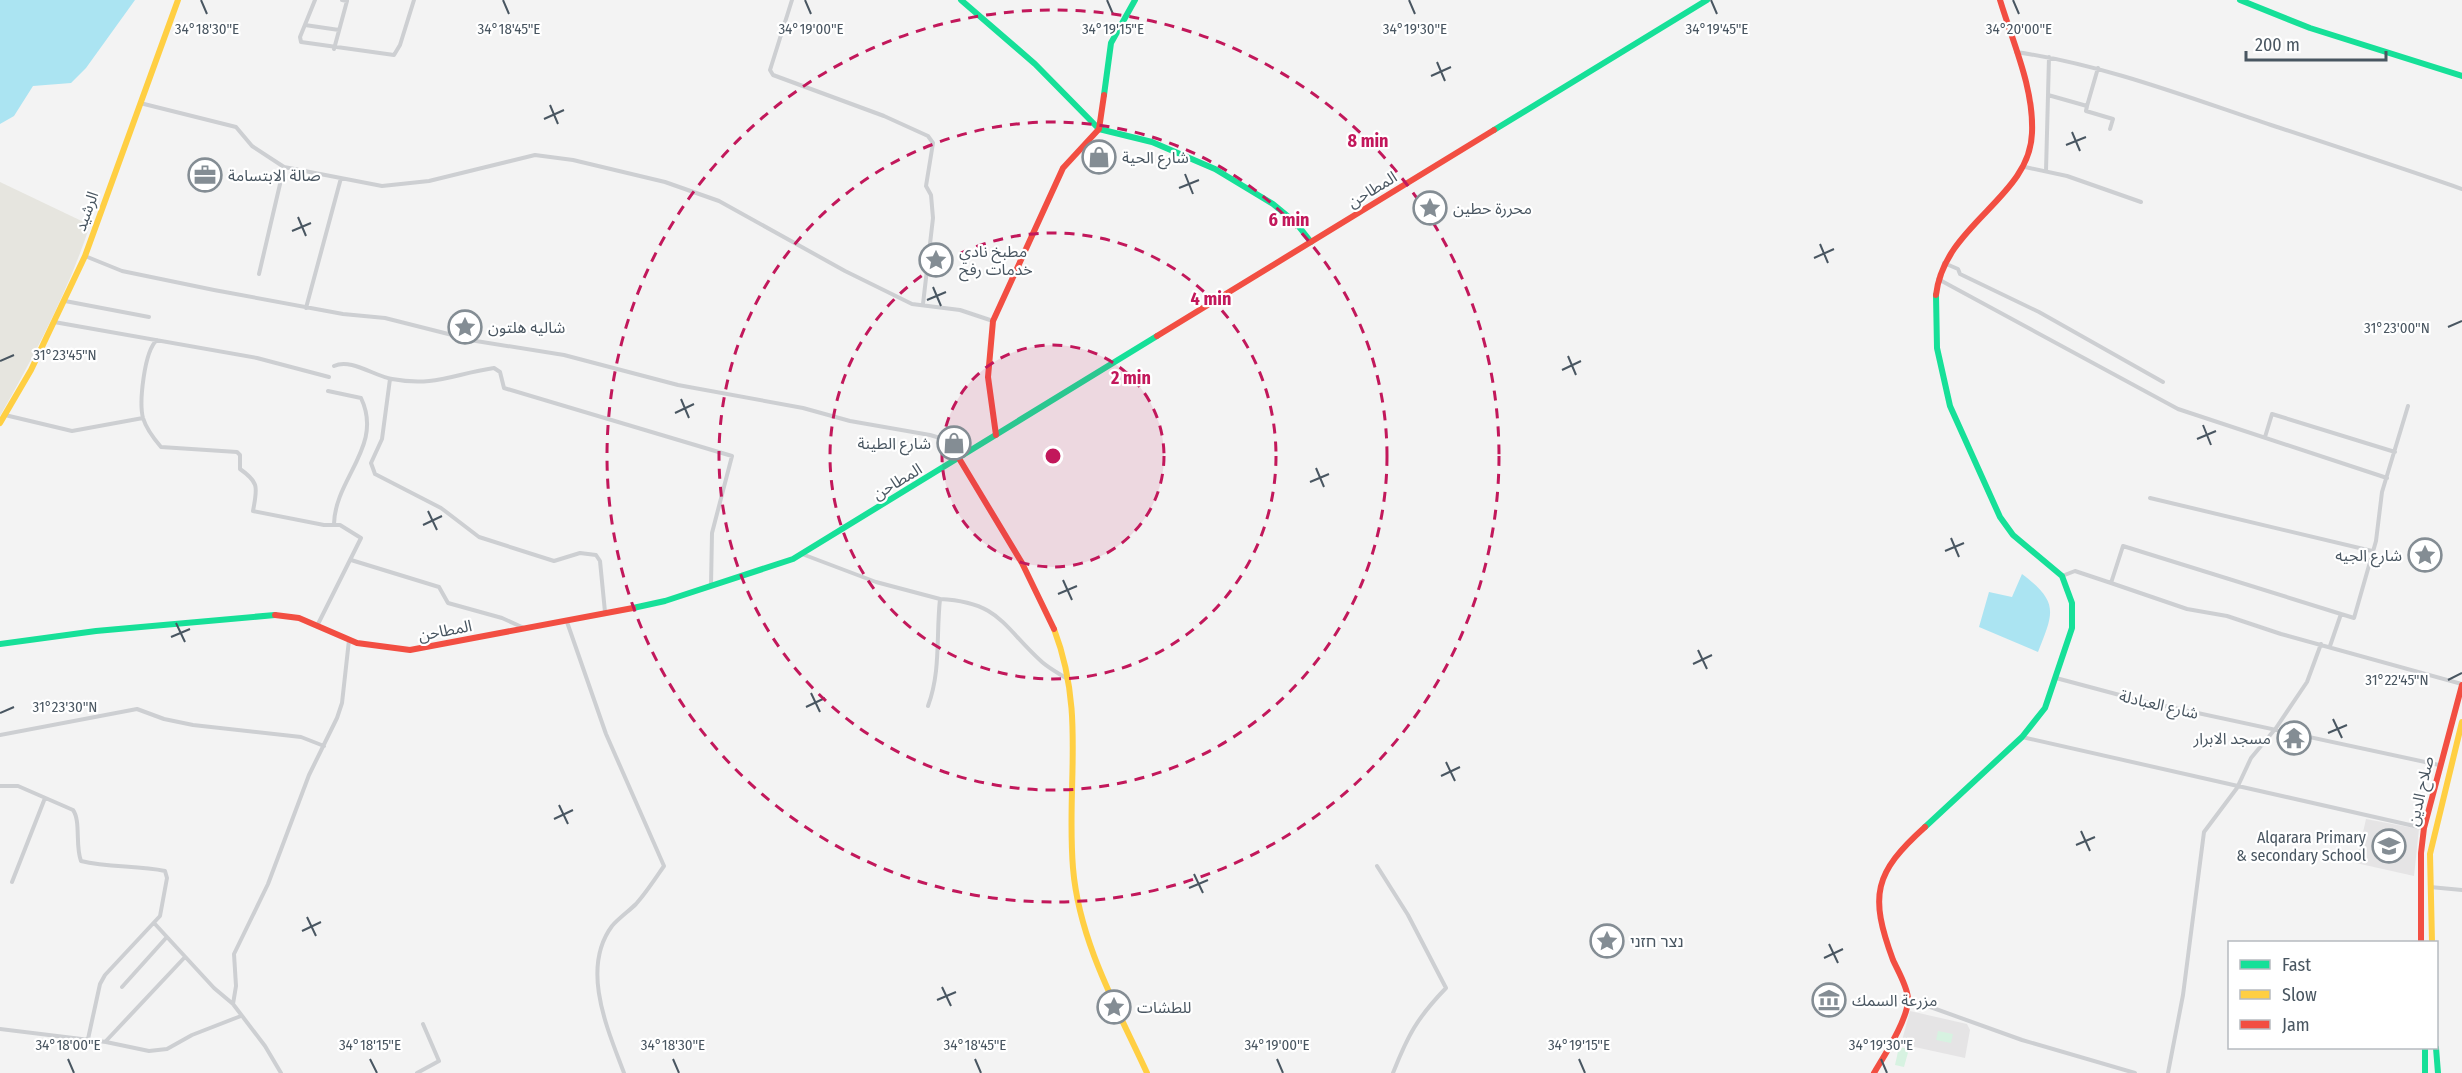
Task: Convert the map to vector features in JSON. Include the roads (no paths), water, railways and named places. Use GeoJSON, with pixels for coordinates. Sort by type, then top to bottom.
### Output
{"type":"FeatureCollection","features":[{"type":"Feature","properties":{"kind":"main road","name":"الرشيد"},"geometry":{"type":"LineString","coordinates":[[0,423],[66,301],[85,256],[178,0]]}},
{"type":"Feature","properties":{"kind":"main road"},"geometry":{"type":"LineString","coordinates":[[960,0],[1035,64],[1100,129],[1142,138],[1235,179],[1289,215],[1311,242]]}},
{"type":"Feature","properties":{"kind":"main road"},"geometry":{"type":"LineString","coordinates":[[996,435],[987,377],[993,321],[1063,168],[1100,129],[1111,43],[1135,0]]}},
{"type":"Feature","properties":{"kind":"main road","name":"المطاحن"},"geometry":{"type":"LineString","coordinates":[[0,644],[96,631],[258,614],[299,618],[318,624],[349,640],[382,648],[410,650],[567,622],[687,595],[802,554],[1707,0]]}},
{"type":"Feature","properties":{"kind":"main road"},"geometry":{"type":"LineString","coordinates":[[1874,1073],[1891,1049],[1908,999],[1880,924],[1879,904],[1883,876],[1899,850],[2022,737],[2045,708],[2072,628],[2072,603],[2062,576],[2013,535],[2000,518],[1950,406],[1937,348],[1935,299],[1938,279],[1944,263],[1958,241],[2025,167],[2032,135],[2030,98],[2000,0]]}},
{"type":"Feature","properties":{"kind":"main road"},"geometry":{"type":"LineString","coordinates":[[2240,0],[2310,28],[2462,76]]}},
{"type":"Feature","properties":{"kind":"main road"},"geometry":{"type":"LineString","coordinates":[[962,458],[1038,591],[1058,639],[1069,681],[1076,744],[1074,869],[1088,942],[1147,1073]]}},
{"type":"Feature","properties":{"kind":"main road","name":"صلاح الدين"},"geometry":{"type":"LineString","coordinates":[[2421,941],[2421,853],[2424,828],[2462,685]]}},
{"type":"Feature","properties":{"kind":"main road"},"geometry":{"type":"LineString","coordinates":[[2451,726],[2461,726]]}},
{"type":"Feature","properties":{"kind":"main road","name":"صلاح الدين"},"geometry":{"type":"LineString","coordinates":[[2432,941],[2430,854],[2434,826],[2461,726]]}},
{"type":"Feature","properties":{"kind":"main road"},"geometry":{"type":"LineString","coordinates":[[2444,748],[2449,752],[2454,750]]}},
{"type":"Feature","properties":{"kind":"main road"},"geometry":{"type":"LineString","coordinates":[[2425,1049],[2425,1073]]}},
{"type":"Feature","properties":{"kind":"main road"},"geometry":{"type":"LineString","coordinates":[[2436,1049],[2438,1073]]}},
{"type":"Feature","properties":{"kind":"street"},"geometry":{"type":"LineString","coordinates":[[315,0],[299,38],[301,42],[334,49],[394,55],[400,45],[414,0]]}},
{"type":"Feature","properties":{"kind":"street"},"geometry":{"type":"LineString","coordinates":[[334,49],[347,1],[342,0]]}},
{"type":"Feature","properties":{"kind":"street"},"geometry":{"type":"LineString","coordinates":[[792,0],[770,70],[773,75],[884,116],[928,136],[933,143],[926,186],[931,195],[933,218],[923,304]]}},
{"type":"Feature","properties":{"kind":"street"},"geometry":{"type":"LineString","coordinates":[[305,25],[339,30]]}},
{"type":"Feature","properties":{"kind":"street"},"geometry":{"type":"LineString","coordinates":[[2016,52],[2098,68],[2372,157],[2462,189]]}},
{"type":"Feature","properties":{"kind":"street"},"geometry":{"type":"LineString","coordinates":[[2046,171],[2049,57]]}},
{"type":"Feature","properties":{"kind":"street"},"geometry":{"type":"LineString","coordinates":[[2098,68],[2086,111],[2113,119],[2110,129]]}},
{"type":"Feature","properties":{"kind":"street"},"geometry":{"type":"LineString","coordinates":[[2048,95],[2087,106]]}},
{"type":"Feature","properties":{"kind":"street"},"geometry":{"type":"LineString","coordinates":[[140,103],[236,127],[252,146],[285,166],[382,186],[429,181],[535,155],[573,160],[689,189],[719,201],[845,271],[912,304],[960,310],[993,321]]}},
{"type":"Feature","properties":{"kind":"street"},"geometry":{"type":"LineString","coordinates":[[260,274],[285,166]]}},
{"type":"Feature","properties":{"kind":"street"},"geometry":{"type":"LineString","coordinates":[[2025,167],[2046,171],[2141,202]]}},
{"type":"Feature","properties":{"kind":"street"},"geometry":{"type":"LineString","coordinates":[[306,308],[341,178]]}},
{"type":"Feature","properties":{"kind":"street"},"geometry":{"type":"LineString","coordinates":[[85,256],[122,271],[306,308],[385,318],[476,341],[564,355],[678,385],[803,408],[850,421],[930,435],[947,440],[962,458]]}},
{"type":"Feature","properties":{"kind":"street"},"geometry":{"type":"LineString","coordinates":[[1944,263],[1958,270],[1960,274],[2039,312],[2163,382]]}},
{"type":"Feature","properties":{"kind":"street"},"geometry":{"type":"LineString","coordinates":[[1938,279],[2178,409],[2387,478]]}},
{"type":"Feature","properties":{"kind":"street"},"geometry":{"type":"LineString","coordinates":[[66,301],[149,317]]}},
{"type":"Feature","properties":{"kind":"street"},"geometry":{"type":"LineString","coordinates":[[54,322],[257,358],[329,377]]}},
{"type":"Feature","properties":{"kind":"street"},"geometry":{"type":"LineString","coordinates":[[157,340],[150,347],[146,362],[143,418],[161,447],[239,453],[239,466],[253,477],[256,486],[253,511],[324,525],[334,524],[361,538],[318,624]]}},
{"type":"Feature","properties":{"kind":"street"},"geometry":{"type":"LineString","coordinates":[[334,366],[351,365],[390,379],[426,383],[494,368],[500,372],[504,388],[732,456],[712,533],[711,585]]}},
{"type":"Feature","properties":{"kind":"street"},"geometry":{"type":"LineString","coordinates":[[390,379],[382,439],[371,463],[375,474],[441,508],[479,537],[554,561],[580,553],[596,555],[600,561],[605,612]]}},
{"type":"Feature","properties":{"kind":"street"},"geometry":{"type":"LineString","coordinates":[[328,391],[361,398],[368,430],[337,504],[334,524]]}},
{"type":"Feature","properties":{"kind":"street"},"geometry":{"type":"LineString","coordinates":[[2111,583],[2124,546],[2354,618],[2376,541],[2378,514],[2387,478],[2408,406]]}},
{"type":"Feature","properties":{"kind":"street"},"geometry":{"type":"LineString","coordinates":[[2265,438],[2272,414],[2395,452]]}},
{"type":"Feature","properties":{"kind":"street"},"geometry":{"type":"LineString","coordinates":[[5,415],[72,431],[143,418]]}},
{"type":"Feature","properties":{"kind":"street"},"geometry":{"type":"LineString","coordinates":[[2150,498],[2372,551]]}},
{"type":"Feature","properties":{"kind":"street"},"geometry":{"type":"LineString","coordinates":[[802,554],[876,582],[940,599],[962,600],[990,611],[1042,662],[1069,681]]}},
{"type":"Feature","properties":{"kind":"street"},"geometry":{"type":"LineString","coordinates":[[351,560],[439,587],[448,603],[502,618],[524,628]]}},
{"type":"Feature","properties":{"kind":"street"},"geometry":{"type":"LineString","coordinates":[[2062,576],[2075,571],[2187,609],[2227,616],[2281,634],[2462,685]]}},
{"type":"Feature","properties":{"kind":"street"},"geometry":{"type":"LineString","coordinates":[[928,706],[938,674],[936,628],[940,599]]}},
{"type":"Feature","properties":{"kind":"street"},"geometry":{"type":"LineString","coordinates":[[2330,646],[2341,614]]}},
{"type":"Feature","properties":{"kind":"street"},"geometry":{"type":"LineString","coordinates":[[567,622],[606,734],[664,866],[637,902],[613,926],[601,950],[598,974],[600,1006],[624,1073]]}},
{"type":"Feature","properties":{"kind":"street"},"geometry":{"type":"LineString","coordinates":[[233,1004],[236,986],[234,954],[268,884],[309,775],[342,703],[349,640]]}},
{"type":"Feature","properties":{"kind":"street"},"geometry":{"type":"LineString","coordinates":[[2168,1073],[2184,995],[2204,832],[2237,788],[2251,758],[2276,729],[2307,682],[2321,644]]}},
{"type":"Feature","properties":{"kind":"street","name":"شارع العبادلة"},"geometry":{"type":"LineString","coordinates":[[2056,678],[2142,701],[2439,765]]}},
{"type":"Feature","properties":{"kind":"street"},"geometry":{"type":"LineString","coordinates":[[0,735],[137,709],[164,719],[193,725],[301,737],[324,746]]}},
{"type":"Feature","properties":{"kind":"street"},"geometry":{"type":"LineString","coordinates":[[2022,737],[2237,788],[2424,828]]}},
{"type":"Feature","properties":{"kind":"street"},"geometry":{"type":"LineString","coordinates":[[0,786],[18,786],[75,812],[77,844],[81,861],[122,868],[147,867],[165,870],[167,878],[160,916],[105,975],[88,1039]]}},
{"type":"Feature","properties":{"kind":"street"},"geometry":{"type":"LineString","coordinates":[[12,882],[45,798]]}},
{"type":"Feature","properties":{"kind":"street"},"geometry":{"type":"LineString","coordinates":[[1377,866],[1408,915],[1446,988],[1421,1015],[1407,1035],[1393,1073]]}},
{"type":"Feature","properties":{"kind":"street"},"geometry":{"type":"LineString","coordinates":[[2430,886],[2462,890]]}},
{"type":"Feature","properties":{"kind":"street"},"geometry":{"type":"LineString","coordinates":[[154,924],[233,1004],[260,1039],[281,1073]]}},
{"type":"Feature","properties":{"kind":"street"},"geometry":{"type":"LineString","coordinates":[[122,987],[166,938]]}},
{"type":"Feature","properties":{"kind":"street"},"geometry":{"type":"LineString","coordinates":[[106,1042],[185,957]]}},
{"type":"Feature","properties":{"kind":"street"},"geometry":{"type":"LineString","coordinates":[[1908,999],[2022,1040],[2135,1073]]}},
{"type":"Feature","properties":{"kind":"street"},"geometry":{"type":"LineString","coordinates":[[0,1029],[88,1039],[142,1052],[163,1050],[201,1031],[242,1016]]}},
{"type":"Feature","properties":{"kind":"street"},"geometry":{"type":"LineString","coordinates":[[417,1073],[439,1061],[423,1024]]}},
{"type":"Feature","properties":{"kind":"water"},"geometry":{"type":"Polygon","coordinates":[[[0,0],[135,0],[86,68],[71,83],[33,86],[14,116],[0,124],[0,0]]]}},
{"type":"Feature","properties":{"kind":"water"},"geometry":{"type":"Polygon","coordinates":[[[2022,574],[2042,592],[2050,608],[2050,617],[2038,652],[1979,627],[1989,592],[2012,597],[2022,574]]]}},
{"type":"Feature","properties":{"kind":"place","name":"شارع الحية"},"geometry":{"type":"Point","coordinates":[1099,157]}},
{"type":"Feature","properties":{"kind":"place","name":"صالة الابتسامة"},"geometry":{"type":"Point","coordinates":[205,175]}},
{"type":"Feature","properties":{"kind":"place","name":"محررة حطين"},"geometry":{"type":"Point","coordinates":[1430,208]}},
{"type":"Feature","properties":{"kind":"place","name":"مطبخ نادي خدمات رفح"},"geometry":{"type":"Point","coordinates":[936,260]}},
{"type":"Feature","properties":{"kind":"place","name":"شاليه هلتون"},"geometry":{"type":"Point","coordinates":[465,327]}},
{"type":"Feature","properties":{"kind":"place","name":"شارع الطينة"},"geometry":{"type":"Point","coordinates":[954,443]}},
{"type":"Feature","properties":{"kind":"place","name":"شارع الجيه"},"geometry":{"type":"Point","coordinates":[2425,555]}},
{"type":"Feature","properties":{"kind":"place","name":"مسجد الابرار"},"geometry":{"type":"Point","coordinates":[2294,738]}},
{"type":"Feature","properties":{"kind":"place","name":"Alqarara Primary & secondary School"},"geometry":{"type":"Point","coordinates":[2389,846]}},
{"type":"Feature","properties":{"kind":"place","name":"נצר חזני"},"geometry":{"type":"Point","coordinates":[1607,941]}},
{"type":"Feature","properties":{"kind":"place","name":"مزرعة السمك"},"geometry":{"type":"Point","coordinates":[1829,1000]}},
{"type":"Feature","properties":{"kind":"place","name":"للطشات"},"geometry":{"type":"Point","coordinates":[1114,1007]}}]}
